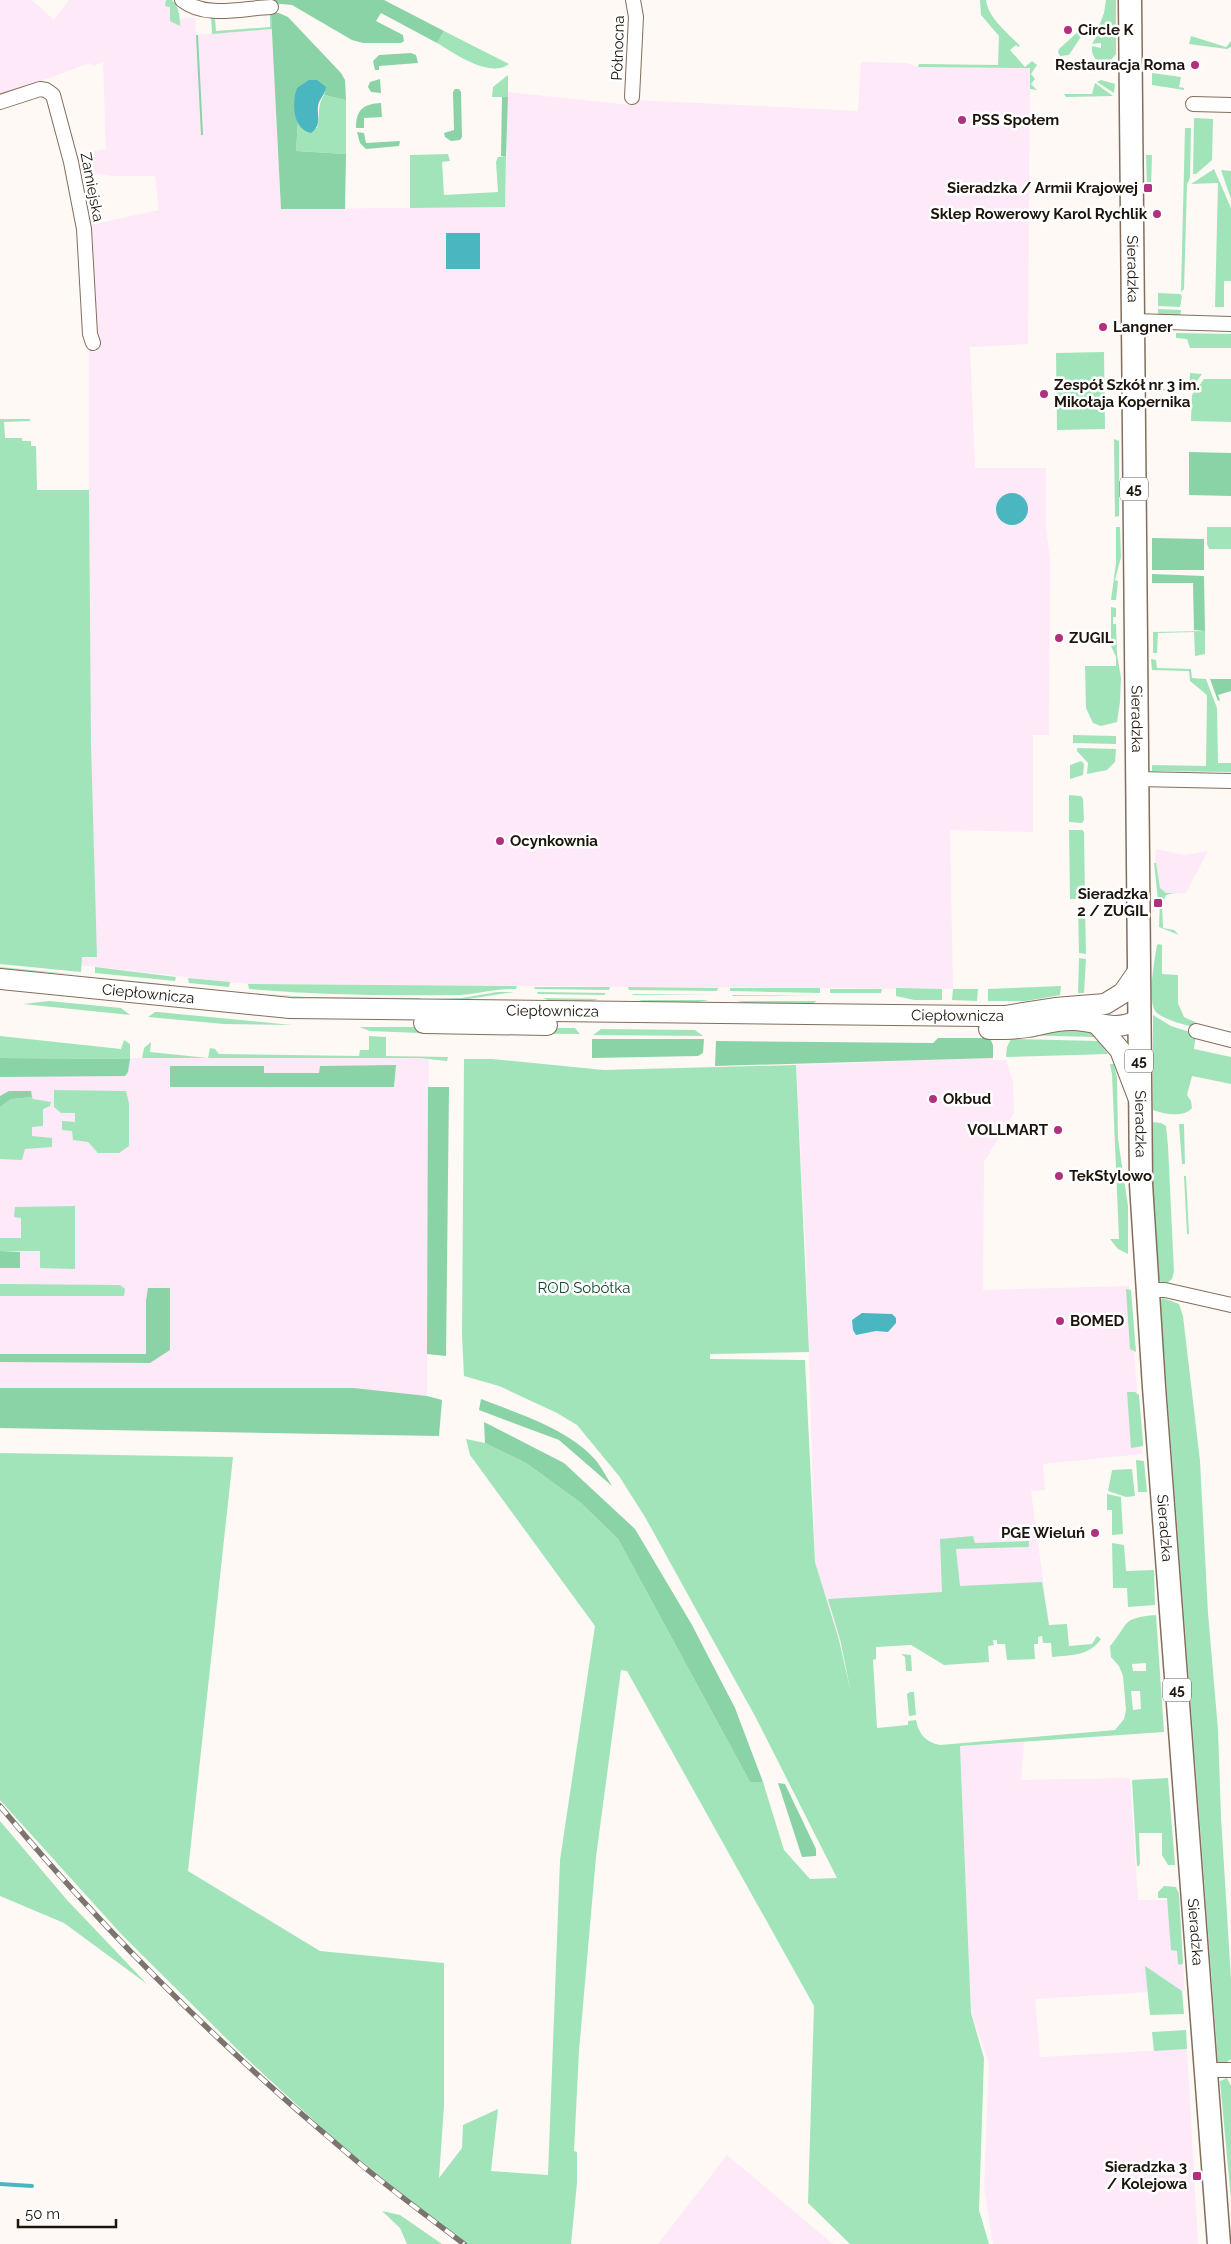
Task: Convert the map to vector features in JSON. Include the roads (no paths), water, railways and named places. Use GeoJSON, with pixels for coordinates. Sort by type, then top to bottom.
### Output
{"type":"FeatureCollection","features":[{"type":"Feature","properties":{"kind":"main road","name":"Sieradzka"},"geometry":{"type":"LineString","coordinates":[[1130,0],[1141,1184],[1147,1290],[1219,2244]]}},
{"type":"Feature","properties":{"kind":"main road"},"geometry":{"type":"LineString","coordinates":[[1105,1004],[1122,994],[1139,970]]}},
{"type":"Feature","properties":{"kind":"main road","name":"Ciepłownicza"},"geometry":{"type":"LineString","coordinates":[[0,978],[262,1006],[313,1008],[1005,1016],[1055,1008],[1105,1004],[1139,1020]]}},
{"type":"Feature","properties":{"kind":"main road","name":"Ciepłownicza"},"geometry":{"type":"LineString","coordinates":[[0,992],[309,1022],[999,1029],[1020,1028],[1065,1020],[1121,1026],[1139,1020]]}},
{"type":"Feature","properties":{"kind":"main road"},"geometry":{"type":"LineString","coordinates":[[1098,1025],[1120,1050],[1139,1101]]}},
{"type":"Feature","properties":{"kind":"street"},"geometry":{"type":"LineString","coordinates":[[182,0],[193,8],[205,11],[271,7]]}},
{"type":"Feature","properties":{"kind":"street","name":"Północna"},"geometry":{"type":"LineString","coordinates":[[632,97],[636,17],[633,0]]}},
{"type":"Feature","properties":{"kind":"street","name":"Zamiejska"},"geometry":{"type":"LineString","coordinates":[[0,102],[40,89],[46,90],[53,95],[71,162],[84,229],[90,334],[93,343]]}},
{"type":"Feature","properties":{"kind":"street"},"geometry":{"type":"LineString","coordinates":[[1193,104],[1231,105]]}},
{"type":"Feature","properties":{"kind":"street"},"geometry":{"type":"LineString","coordinates":[[1132,321],[1231,324]]}},
{"type":"Feature","properties":{"kind":"street"},"geometry":{"type":"LineString","coordinates":[[1137,779],[1231,781]]}},
{"type":"Feature","properties":{"kind":"street"},"geometry":{"type":"LineString","coordinates":[[1196,1031],[1231,1040]]}},
{"type":"Feature","properties":{"kind":"street"},"geometry":{"type":"LineString","coordinates":[[1147,1290],[1165,1290],[1231,1305]]}},
{"type":"Feature","properties":{"kind":"street"},"geometry":{"type":"LineString","coordinates":[[1207,2070],[1231,2070]]}},
{"type":"Feature","properties":{"kind":"water"},"geometry":{"type":"Polygon","coordinates":[[[309,80],[317,80],[326,87],[318,106],[318,124],[311,133],[300,126],[294,107],[297,88],[309,80]]]}},
{"type":"Feature","properties":{"kind":"water"},"geometry":{"type":"Polygon","coordinates":[[[446,233],[480,233],[480,269],[446,269],[446,233]]]}},
{"type":"Feature","properties":{"kind":"water"},"geometry":{"type":"Polygon","coordinates":[[[1012,493],[1024,497],[1028,509],[1024,521],[1012,525],[1000,521],[996,509],[1000,497],[1012,493]]]}},
{"type":"Feature","properties":{"kind":"water"},"geometry":{"type":"Polygon","coordinates":[[[862,1313],[892,1314],[896,1318],[896,1323],[888,1332],[876,1331],[856,1335],[853,1330],[852,1320],[862,1313]]]}},
{"type":"Feature","properties":{"kind":"waterway"},"geometry":{"type":"LineString","coordinates":[[0,2184],[32,2186]]}},
{"type":"Feature","properties":{"kind":"railway"},"geometry":{"type":"LineString","coordinates":[[0,1806],[79,1897],[205,2026],[354,2159],[464,2244]]}},
{"type":"Feature","properties":{"kind":"place","name":"Circle K"},"geometry":{"type":"Point","coordinates":[1068,30]}},
{"type":"Feature","properties":{"kind":"place","name":"Restauracja Roma"},"geometry":{"type":"Point","coordinates":[1195,65]}},
{"type":"Feature","properties":{"kind":"place","name":"PSS Społem"},"geometry":{"type":"Point","coordinates":[962,120]}},
{"type":"Feature","properties":{"kind":"place","name":"Sieradzka / Armii Krajowej"},"geometry":{"type":"Point","coordinates":[1148,188]}},
{"type":"Feature","properties":{"kind":"place","name":"Sklep Rowerowy Karol Rychlik"},"geometry":{"type":"Point","coordinates":[1157,214]}},
{"type":"Feature","properties":{"kind":"place","name":"Langner"},"geometry":{"type":"Point","coordinates":[1103,327]}},
{"type":"Feature","properties":{"kind":"place","name":"Zespół Szkół nr 3 im. Mikołaja Kopernika"},"geometry":{"type":"Point","coordinates":[1044,394]}},
{"type":"Feature","properties":{"kind":"place","name":"ZUGIL"},"geometry":{"type":"Point","coordinates":[1059,638]}},
{"type":"Feature","properties":{"kind":"place","name":"Ocynkownia"},"geometry":{"type":"Point","coordinates":[500,841]}},
{"type":"Feature","properties":{"kind":"place","name":"Sieradzka 2 / ZUGIL"},"geometry":{"type":"Point","coordinates":[1158,903]}},
{"type":"Feature","properties":{"kind":"place","name":"Okbud"},"geometry":{"type":"Point","coordinates":[933,1099]}},
{"type":"Feature","properties":{"kind":"place","name":"VOLLMART"},"geometry":{"type":"Point","coordinates":[1058,1130]}},
{"type":"Feature","properties":{"kind":"place","name":"TekStylowo"},"geometry":{"type":"Point","coordinates":[1059,1176]}},
{"type":"Feature","properties":{"kind":"place","name":"BOMED"},"geometry":{"type":"Point","coordinates":[1060,1321]}},
{"type":"Feature","properties":{"kind":"place","name":"PGE Wieluń"},"geometry":{"type":"Point","coordinates":[1095,1533]}},
{"type":"Feature","properties":{"kind":"place","name":"Sieradzka 3 / Kolejowa"},"geometry":{"type":"Point","coordinates":[1197,2176]}},
{"type":"Feature","properties":{"kind":"park label","name":"ROD Sobótka"},"geometry":{"type":"Point","coordinates":[584,1288]}}]}
